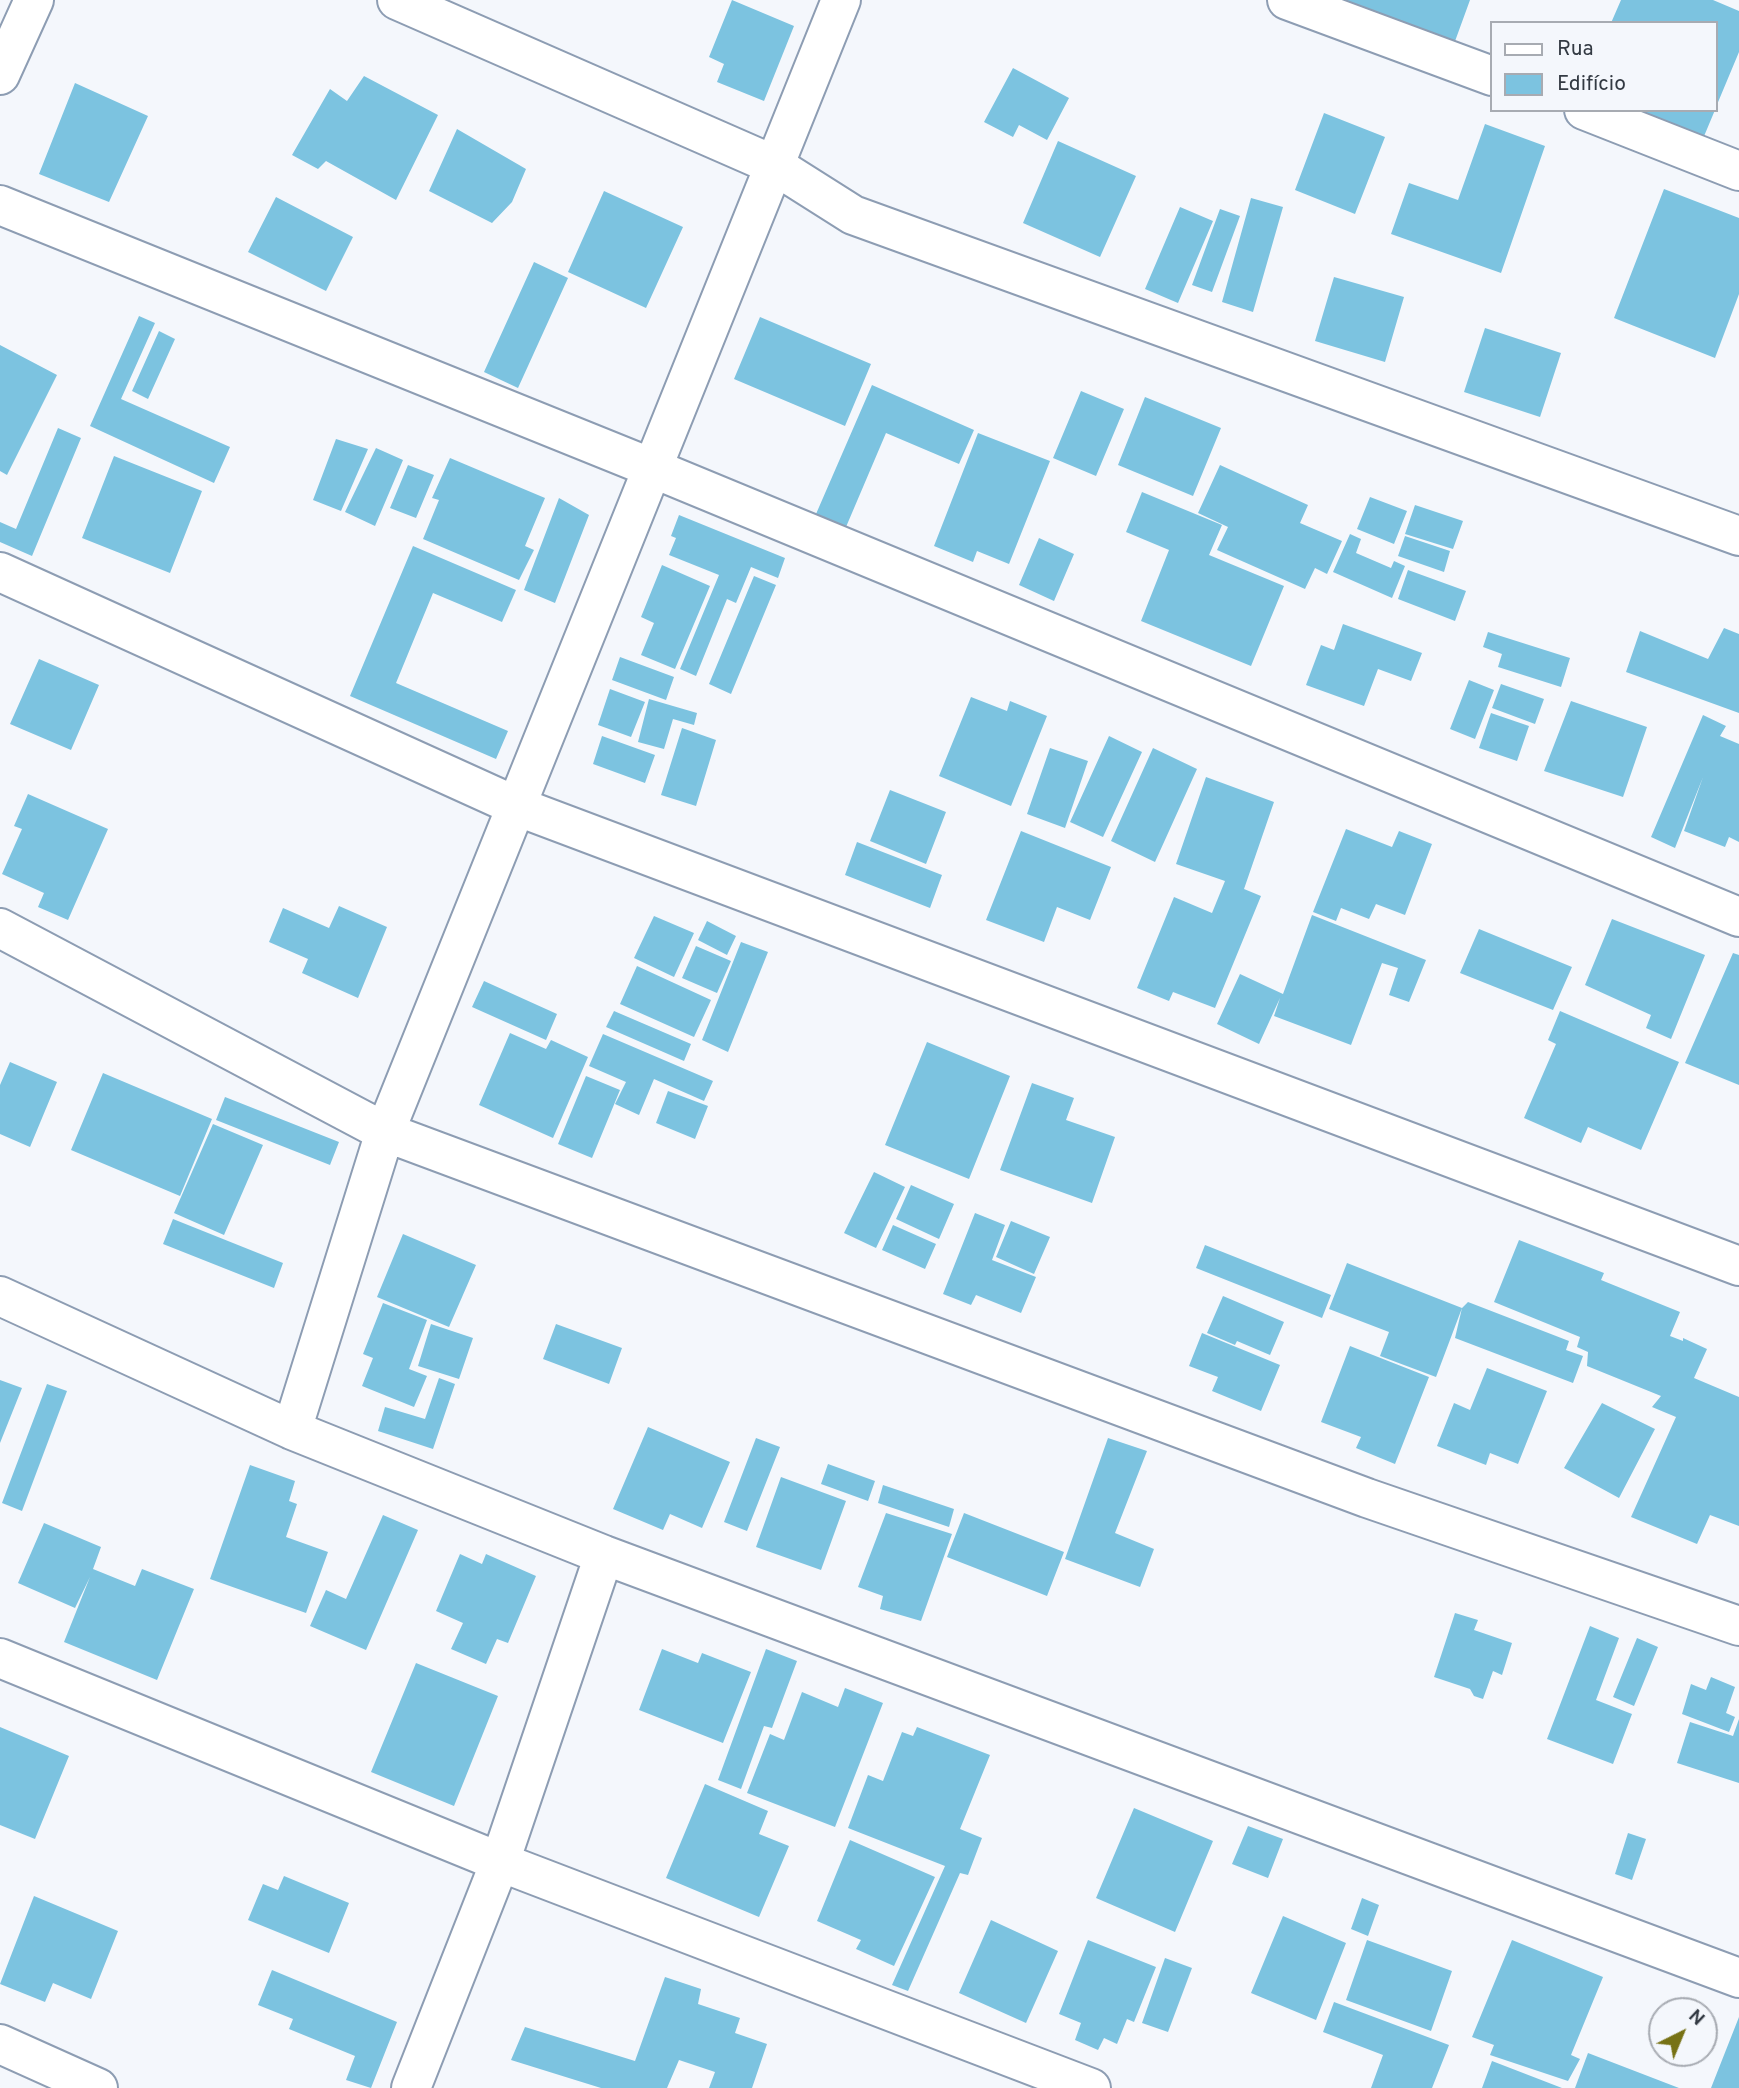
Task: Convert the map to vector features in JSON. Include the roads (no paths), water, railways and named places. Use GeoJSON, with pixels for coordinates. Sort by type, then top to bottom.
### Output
{"type":"FeatureCollection","features":[{"type":"Feature","properties":{"kind":"street"},"geometry":{"type":"LineString","coordinates":[[0,75],[34,0]]}},
{"type":"Feature","properties":{"kind":"street"},"geometry":{"type":"LineString","coordinates":[[397,0],[774,165],[853,215],[1739,536]]}},
{"type":"Feature","properties":{"kind":"street"},"geometry":{"type":"LineString","coordinates":[[292,1430],[385,1132],[841,0]]}},
{"type":"Feature","properties":{"kind":"street"},"geometry":{"type":"LineString","coordinates":[[1287,0],[1490,75]]}},
{"type":"Feature","properties":{"kind":"street"},"geometry":{"type":"LineString","coordinates":[[1589,112],[1739,171]]}},
{"type":"Feature","properties":{"kind":"street"},"geometry":{"type":"LineString","coordinates":[[0,205],[652,468],[1739,917]]}},
{"type":"Feature","properties":{"kind":"street"},"geometry":{"type":"LineString","coordinates":[[0,572],[516,806],[1739,1266]]}},
{"type":"Feature","properties":{"kind":"street"},"geometry":{"type":"LineString","coordinates":[[0,928],[385,1132],[1367,1498],[1739,1626]]}},
{"type":"Feature","properties":{"kind":"street"},"geometry":{"type":"LineString","coordinates":[[0,1296],[292,1430],[604,1555],[1739,1978]]}},
{"type":"Feature","properties":{"kind":"street"},"geometry":{"type":"LineString","coordinates":[[411,2088],[500,1862],[604,1555]]}},
{"type":"Feature","properties":{"kind":"street"},"geometry":{"type":"LineString","coordinates":[[0,1658],[500,1862],[1091,2088]]}},
{"type":"Feature","properties":{"kind":"street"},"geometry":{"type":"LineString","coordinates":[[0,2044],[97,2088]]}}]}
